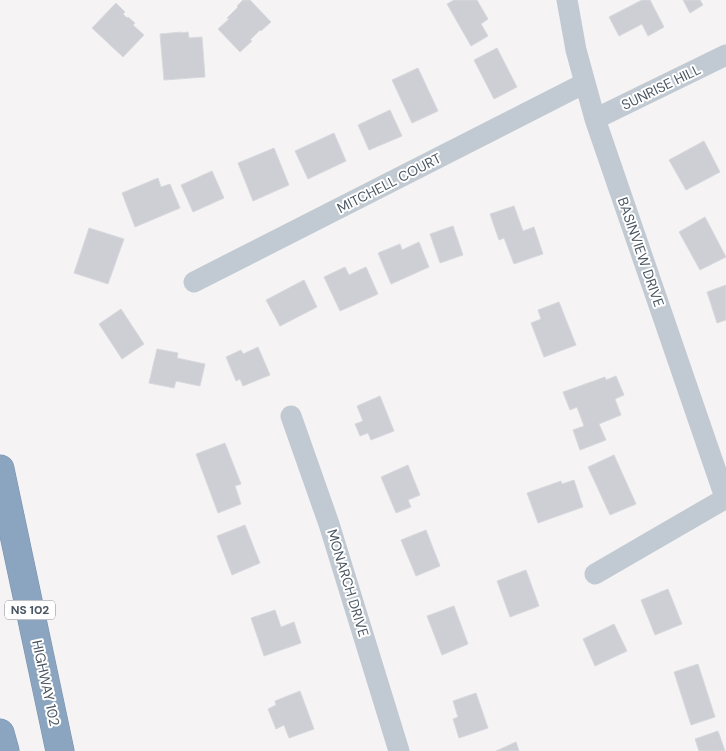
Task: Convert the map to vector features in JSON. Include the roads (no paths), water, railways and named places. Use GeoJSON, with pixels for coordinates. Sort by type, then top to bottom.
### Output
{"type":"FeatureCollection","features":[{"type":"Feature","properties":{"kind":"highway","name":"HIGHWAY 102"},"geometry":{"type":"LineString","coordinates":[[0,469],[60,751]]}},
{"type":"Feature","properties":{"kind":"highway"},"geometry":{"type":"LineString","coordinates":[[0,733],[5,751]]}},
{"type":"Feature","properties":{"kind":"street","name":"BASINVIEW DRIVE"},"geometry":{"type":"LineString","coordinates":[[567,0],[576,50],[595,119],[726,499]]}},
{"type":"Feature","properties":{"kind":"street","name":"SUNRISE HILL"},"geometry":{"type":"LineString","coordinates":[[595,119],[726,54]]}},
{"type":"Feature","properties":{"kind":"street","name":"MITCHELL COURT"},"geometry":{"type":"LineString","coordinates":[[194,282],[585,83]]}},
{"type":"Feature","properties":{"kind":"street","name":"MONARCH DRIVE"},"geometry":{"type":"LineString","coordinates":[[292,416],[329,524],[399,751]]}},
{"type":"Feature","properties":{"kind":"street"},"geometry":{"type":"LineString","coordinates":[[595,574],[726,499]]}}]}
